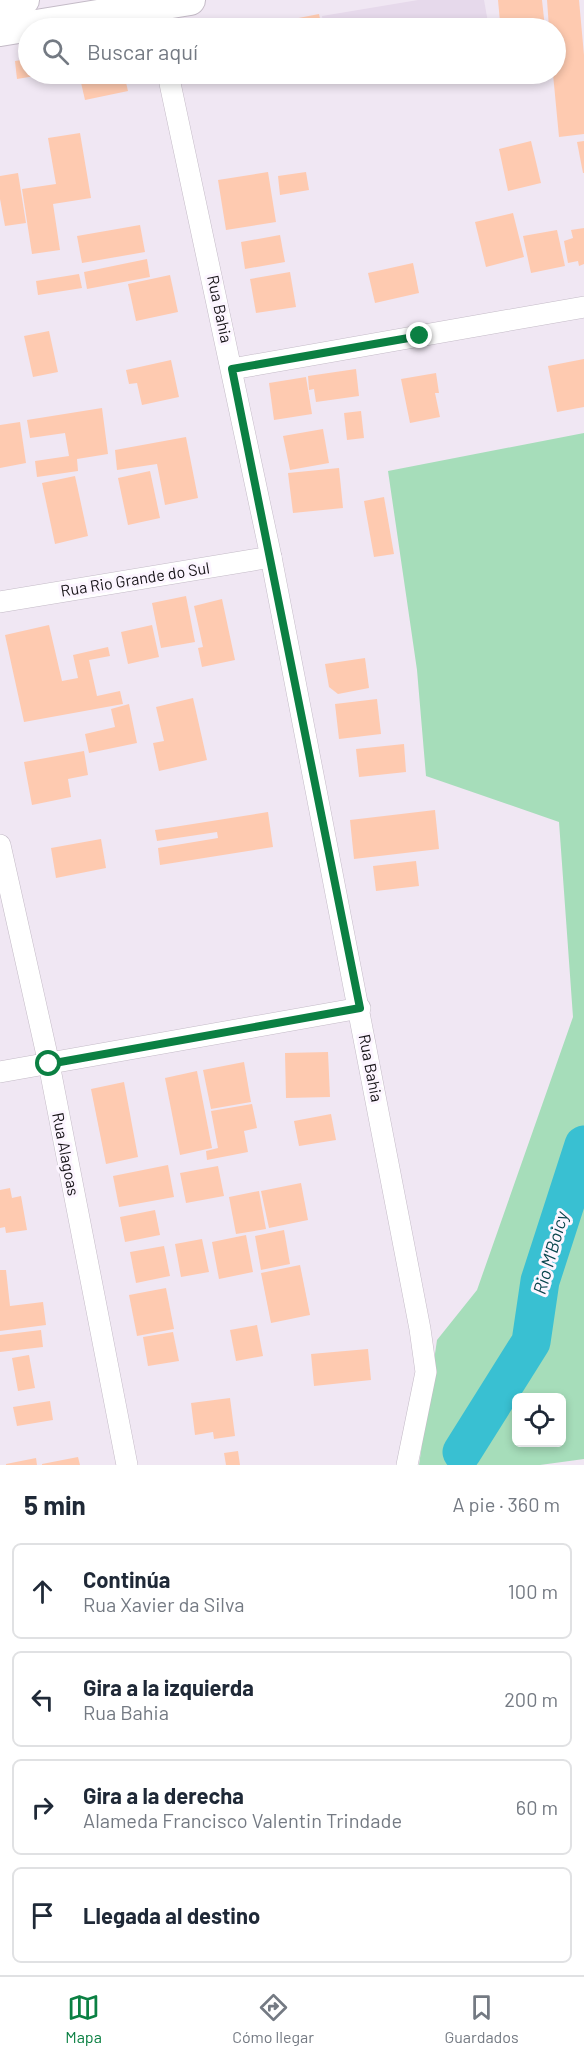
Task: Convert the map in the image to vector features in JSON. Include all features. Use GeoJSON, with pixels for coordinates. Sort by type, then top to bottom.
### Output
{"type":"FeatureCollection","features":[{"type":"Feature","properties":{"kind":"main road"},"geometry":{"type":"LineString","coordinates":[[0,4],[24,0]]}},
{"type":"Feature","properties":{"kind":"main road"},"geometry":{"type":"LineString","coordinates":[[106,18],[155,12],[190,0]]}},
{"type":"Feature","properties":{"kind":"main road"},"geometry":{"type":"LineString","coordinates":[[0,31],[18,29]]}},
{"type":"Feature","properties":{"kind":"street","name":"Rua Bahia"},"geometry":{"type":"LineString","coordinates":[[170,84],[271,556],[360,1008],[426,1372],[407,1465]]}},
{"type":"Feature","properties":{"kind":"street"},"geometry":{"type":"LineString","coordinates":[[232,369],[584,307]]}},
{"type":"Feature","properties":{"kind":"street","name":"Rua Rio Grande do Sul"},"geometry":{"type":"LineString","coordinates":[[0,602],[271,556]]}},
{"type":"Feature","properties":{"kind":"street","name":"Rua Alagoas"},"geometry":{"type":"LineString","coordinates":[[0,845],[49,1064],[127,1465]]}},
{"type":"Feature","properties":{"kind":"street"},"geometry":{"type":"LineString","coordinates":[[0,1072],[360,1008]]}},
{"type":"Feature","properties":{"kind":"shaded area"},"geometry":{"type":"Polygon","coordinates":[[[418,0],[484,0],[487,18],[322,18],[322,16],[418,0]]]}},
{"type":"Feature","properties":{"kind":"green space"},"geometry":{"type":"Polygon","coordinates":[[[584,433],[584,1459],[540,1465],[419,1465],[437,1340],[477,1290],[573,1017],[559,822],[426,776],[417,670],[388,471],[584,433]]]}},
{"type":"Feature","properties":{"kind":"building"},"geometry":{"type":"Polygon","coordinates":[[[498,0],[542,0],[544,18],[500,18],[498,0]]]}},
{"type":"Feature","properties":{"kind":"building"},"geometry":{"type":"Polygon","coordinates":[[[547,0],[579,0],[584,55],[584,134],[559,137],[554,84],[566,84],[566,18],[548,18],[547,0]]]}},
{"type":"Feature","properties":{"kind":"building"},"geometry":{"type":"Polygon","coordinates":[[[319,14],[320,18],[298,18],[319,14]]]}},
{"type":"Feature","properties":{"kind":"building"},"geometry":{"type":"Polygon","coordinates":[[[15,61],[18,61],[17,79],[15,61]]]}},
{"type":"Feature","properties":{"kind":"building"},"geometry":{"type":"Polygon","coordinates":[[[81,84],[126,84],[128,91],[85,100],[81,84]]]}},
{"type":"Feature","properties":{"kind":"building"},"geometry":{"type":"Polygon","coordinates":[[[80,133],[91,198],[53,204],[60,250],[32,254],[22,189],[56,184],[48,138],[80,133]]]}},
{"type":"Feature","properties":{"kind":"building"},"geometry":{"type":"Polygon","coordinates":[[[531,141],[541,183],[508,191],[499,149],[531,141]]]}},
{"type":"Feature","properties":{"kind":"building"},"geometry":{"type":"Polygon","coordinates":[[[584,141],[584,173],[583,173],[577,142],[584,141]]]}},
{"type":"Feature","properties":{"kind":"building"},"geometry":{"type":"Polygon","coordinates":[[[268,172],[276,222],[226,230],[218,180],[268,172]]]}},
{"type":"Feature","properties":{"kind":"building"},"geometry":{"type":"Polygon","coordinates":[[[306,172],[309,190],[280,195],[278,176],[306,172]]]}},
{"type":"Feature","properties":{"kind":"building"},"geometry":{"type":"Polygon","coordinates":[[[18,173],[26,223],[5,226],[0,199],[0,176],[18,173]]]}},
{"type":"Feature","properties":{"kind":"building"},"geometry":{"type":"Polygon","coordinates":[[[513,213],[524,257],[486,267],[475,222],[513,213]]]}},
{"type":"Feature","properties":{"kind":"building"},"geometry":{"type":"Polygon","coordinates":[[[140,225],[145,252],[82,263],[77,236],[140,225]]]}},
{"type":"Feature","properties":{"kind":"building"},"geometry":{"type":"Polygon","coordinates":[[[584,228],[584,264],[579,266],[578,261],[568,263],[564,241],[573,238],[571,230],[584,228]]]}},
{"type":"Feature","properties":{"kind":"building"},"geometry":{"type":"Polygon","coordinates":[[[557,230],[565,266],[531,273],[523,236],[557,230]]]}},
{"type":"Feature","properties":{"kind":"building"},"geometry":{"type":"Polygon","coordinates":[[[280,235],[285,262],[245,269],[241,242],[280,235]]]}},
{"type":"Feature","properties":{"kind":"building"},"geometry":{"type":"Polygon","coordinates":[[[147,259],[150,277],[87,289],[84,272],[147,259]]]}},
{"type":"Feature","properties":{"kind":"building"},"geometry":{"type":"Polygon","coordinates":[[[413,263],[419,293],[375,303],[368,273],[413,263]]]}},
{"type":"Feature","properties":{"kind":"building"},"geometry":{"type":"Polygon","coordinates":[[[290,272],[296,307],[256,313],[250,279],[290,272]]]}},
{"type":"Feature","properties":{"kind":"building"},"geometry":{"type":"Polygon","coordinates":[[[79,274],[82,288],[38,295],[36,281],[79,274]]]}},
{"type":"Feature","properties":{"kind":"building"},"geometry":{"type":"Polygon","coordinates":[[[170,275],[178,312],[136,321],[128,284],[170,275]]]}},
{"type":"Feature","properties":{"kind":"building"},"geometry":{"type":"Polygon","coordinates":[[[49,331],[58,372],[33,377],[24,336],[49,331]]]}},
{"type":"Feature","properties":{"kind":"building"},"geometry":{"type":"Polygon","coordinates":[[[584,359],[584,407],[557,412],[548,366],[584,359]]]}},
{"type":"Feature","properties":{"kind":"building"},"geometry":{"type":"Polygon","coordinates":[[[171,360],[179,397],[142,405],[137,383],[129,384],[126,370],[171,360]]]}},
{"type":"Feature","properties":{"kind":"building"},"geometry":{"type":"Polygon","coordinates":[[[356,369],[359,396],[316,402],[314,389],[309,390],[308,376],[356,369]]]}},
{"type":"Feature","properties":{"kind":"building"},"geometry":{"type":"Polygon","coordinates":[[[436,373],[439,393],[435,393],[440,417],[410,423],[401,379],[436,373]]]}},
{"type":"Feature","properties":{"kind":"building"},"geometry":{"type":"Polygon","coordinates":[[[306,377],[312,414],[274,420],[269,383],[306,377]]]}},
{"type":"Feature","properties":{"kind":"building"},"geometry":{"type":"Polygon","coordinates":[[[102,408],[108,454],[77,459],[78,471],[37,477],[35,461],[69,456],[65,433],[30,438],[27,420],[102,408]]]}},
{"type":"Feature","properties":{"kind":"building"},"geometry":{"type":"Polygon","coordinates":[[[361,411],[364,438],[347,440],[344,413],[361,411]]]}},
{"type":"Feature","properties":{"kind":"building"},"geometry":{"type":"Polygon","coordinates":[[[20,422],[26,463],[0,468],[0,425],[20,422]]]}},
{"type":"Feature","properties":{"kind":"building"},"geometry":{"type":"Polygon","coordinates":[[[323,429],[329,463],[290,470],[283,436],[323,429]]]}},
{"type":"Feature","properties":{"kind":"building"},"geometry":{"type":"Polygon","coordinates":[[[186,437],[198,498],[165,505],[157,464],[117,470],[115,450],[186,437]]]}},
{"type":"Feature","properties":{"kind":"building"},"geometry":{"type":"Polygon","coordinates":[[[339,468],[343,508],[293,513],[288,473],[339,468]]]}},
{"type":"Feature","properties":{"kind":"building"},"geometry":{"type":"Polygon","coordinates":[[[150,471],[160,518],[128,525],[118,478],[150,471]]]}},
{"type":"Feature","properties":{"kind":"building"},"geometry":{"type":"Polygon","coordinates":[[[75,476],[88,536],[55,544],[42,483],[75,476]]]}},
{"type":"Feature","properties":{"kind":"building"},"geometry":{"type":"Polygon","coordinates":[[[384,497],[394,554],[374,557],[364,501],[384,497]]]}},
{"type":"Feature","properties":{"kind":"building"},"geometry":{"type":"Polygon","coordinates":[[[186,596],[195,642],[161,648],[152,603],[186,596]]]}},
{"type":"Feature","properties":{"kind":"building"},"geometry":{"type":"Polygon","coordinates":[[[222,599],[235,660],[202,667],[198,648],[203,647],[194,606],[222,599]]]}},
{"type":"Feature","properties":{"kind":"building"},"geometry":{"type":"Polygon","coordinates":[[[49,625],[62,681],[78,678],[73,655],[108,647],[110,656],[89,660],[97,696],[120,691],[123,704],[24,722],[5,635],[49,625]]]}},
{"type":"Feature","properties":{"kind":"building"},"geometry":{"type":"Polygon","coordinates":[[[152,625],[159,657],[128,664],[121,632],[152,625]]]}},
{"type":"Feature","properties":{"kind":"building"},"geometry":{"type":"Polygon","coordinates":[[[365,658],[369,688],[338,694],[329,687],[325,664],[365,658]]]}},
{"type":"Feature","properties":{"kind":"building"},"geometry":{"type":"Polygon","coordinates":[[[193,698],[207,760],[159,771],[153,743],[164,741],[156,707],[193,698]]]}},
{"type":"Feature","properties":{"kind":"building"},"geometry":{"type":"Polygon","coordinates":[[[377,699],[381,734],[339,739],[335,704],[377,699]]]}},
{"type":"Feature","properties":{"kind":"building"},"geometry":{"type":"Polygon","coordinates":[[[129,704],[137,743],[89,753],[85,734],[115,727],[111,709],[129,704]]]}},
{"type":"Feature","properties":{"kind":"building"},"geometry":{"type":"Polygon","coordinates":[[[404,744],[406,772],[359,777],[356,749],[404,744]]]}},
{"type":"Feature","properties":{"kind":"building"},"geometry":{"type":"Polygon","coordinates":[[[84,751],[88,775],[68,779],[71,797],[32,805],[24,762],[84,751]]]}},
{"type":"Feature","properties":{"kind":"building"},"geometry":{"type":"Polygon","coordinates":[[[435,810],[439,849],[354,859],[350,820],[435,810]]]}},
{"type":"Feature","properties":{"kind":"building"},"geometry":{"type":"Polygon","coordinates":[[[268,812],[273,847],[160,865],[158,848],[218,838],[217,832],[157,841],[155,830],[268,812]]]}},
{"type":"Feature","properties":{"kind":"building"},"geometry":{"type":"Polygon","coordinates":[[[101,839],[106,868],[56,878],[51,848],[101,839]]]}},
{"type":"Feature","properties":{"kind":"building"},"geometry":{"type":"Polygon","coordinates":[[[416,861],[419,886],[376,891],[373,866],[416,861]]]}},
{"type":"Feature","properties":{"kind":"building"},"geometry":{"type":"Polygon","coordinates":[[[328,1052],[330,1097],[286,1098],[285,1053],[328,1052]]]}},
{"type":"Feature","properties":{"kind":"building"},"geometry":{"type":"Polygon","coordinates":[[[244,1062],[251,1102],[211,1109],[203,1070],[244,1062]]]}},
{"type":"Feature","properties":{"kind":"building"},"geometry":{"type":"Polygon","coordinates":[[[197,1071],[212,1148],[180,1155],[165,1078],[197,1071]]]}},
{"type":"Feature","properties":{"kind":"building"},"geometry":{"type":"Polygon","coordinates":[[[124,1082],[138,1157],[106,1164],[91,1089],[124,1082]]]}},
{"type":"Feature","properties":{"kind":"building"},"geometry":{"type":"Polygon","coordinates":[[[252,1104],[257,1128],[244,1131],[248,1152],[207,1160],[206,1151],[218,1148],[211,1111],[252,1104]]]}},
{"type":"Feature","properties":{"kind":"building"},"geometry":{"type":"Polygon","coordinates":[[[331,1114],[336,1140],[299,1146],[294,1121],[331,1114]]]}},
{"type":"Feature","properties":{"kind":"building"},"geometry":{"type":"Polygon","coordinates":[[[168,1165],[174,1197],[119,1207],[113,1176],[168,1165]]]}},
{"type":"Feature","properties":{"kind":"building"},"geometry":{"type":"Polygon","coordinates":[[[218,1166],[224,1196],[186,1203],[180,1173],[218,1166]]]}},
{"type":"Feature","properties":{"kind":"building"},"geometry":{"type":"Polygon","coordinates":[[[301,1183],[308,1220],[269,1228],[261,1191],[301,1183]]]}},
{"type":"Feature","properties":{"kind":"building"},"geometry":{"type":"Polygon","coordinates":[[[10,1188],[12,1198],[21,1196],[27,1230],[6,1233],[5,1227],[0,1228],[0,1190],[10,1188]]]}},
{"type":"Feature","properties":{"kind":"building"},"geometry":{"type":"Polygon","coordinates":[[[259,1191],[266,1229],[236,1234],[229,1197],[259,1191]]]}},
{"type":"Feature","properties":{"kind":"building"},"geometry":{"type":"Polygon","coordinates":[[[155,1210],[160,1235],[125,1242],[120,1217],[155,1210]]]}},
{"type":"Feature","properties":{"kind":"building"},"geometry":{"type":"Polygon","coordinates":[[[284,1230],[290,1264],[261,1270],[255,1236],[284,1230]]]}},
{"type":"Feature","properties":{"kind":"building"},"geometry":{"type":"Polygon","coordinates":[[[246,1235],[253,1272],[219,1279],[212,1242],[246,1235]]]}},
{"type":"Feature","properties":{"kind":"building"},"geometry":{"type":"Polygon","coordinates":[[[202,1239],[209,1272],[181,1277],[175,1244],[202,1239]]]}},
{"type":"Feature","properties":{"kind":"building"},"geometry":{"type":"Polygon","coordinates":[[[164,1246],[170,1276],[136,1283],[130,1252],[164,1246]]]}},
{"type":"Feature","properties":{"kind":"building"},"geometry":{"type":"Polygon","coordinates":[[[300,1265],[310,1315],[271,1323],[261,1273],[300,1265]]]}},
{"type":"Feature","properties":{"kind":"building"},"geometry":{"type":"Polygon","coordinates":[[[0,1270],[6,1270],[10,1306],[43,1302],[46,1325],[0,1331],[0,1270]]]}},
{"type":"Feature","properties":{"kind":"building"},"geometry":{"type":"Polygon","coordinates":[[[166,1288],[174,1329],[137,1336],[129,1295],[166,1288]]]}},
{"type":"Feature","properties":{"kind":"building"},"geometry":{"type":"Polygon","coordinates":[[[257,1325],[263,1356],[236,1361],[230,1330],[257,1325]]]}},
{"type":"Feature","properties":{"kind":"building"},"geometry":{"type":"Polygon","coordinates":[[[41,1330],[43,1347],[0,1352],[0,1335],[41,1330]]]}},
{"type":"Feature","properties":{"kind":"building"},"geometry":{"type":"Polygon","coordinates":[[[173,1332],[179,1361],[148,1366],[143,1337],[173,1332]]]}},
{"type":"Feature","properties":{"kind":"building"},"geometry":{"type":"Polygon","coordinates":[[[368,1349],[371,1380],[314,1386],[311,1354],[368,1349]]]}},
{"type":"Feature","properties":{"kind":"building"},"geometry":{"type":"Polygon","coordinates":[[[29,1355],[35,1388],[18,1391],[12,1358],[29,1355]]]}},
{"type":"Feature","properties":{"kind":"building"},"geometry":{"type":"Polygon","coordinates":[[[230,1398],[235,1436],[214,1439],[213,1432],[195,1435],[191,1403],[230,1398]]]}},
{"type":"Feature","properties":{"kind":"building"},"geometry":{"type":"Polygon","coordinates":[[[50,1401],[53,1420],[17,1426],[13,1407],[50,1401]]]}},
{"type":"Feature","properties":{"kind":"building"},"geometry":{"type":"Polygon","coordinates":[[[238,1451],[240,1465],[226,1465],[224,1453],[238,1451]]]}},
{"type":"Feature","properties":{"kind":"building"},"geometry":{"type":"Polygon","coordinates":[[[78,1457],[80,1465],[42,1465],[42,1464],[78,1457]]]}},
{"type":"Feature","properties":{"kind":"building"},"geometry":{"type":"Polygon","coordinates":[[[36,1458],[37,1465],[6,1465],[6,1464],[36,1458]]]}},
{"type":"Feature","properties":{"kind":"waterway","name":"Rio M'Boicy"},"geometry":{"type":"LineString","coordinates":[[462,1452],[531,1342],[540,1281],[584,1145]]}},
{"type":"Feature","properties":{"kind":"route"},"geometry":{"type":"LineString","coordinates":[[49,1064],[360,1008],[232,369],[420,336]]}}]}
